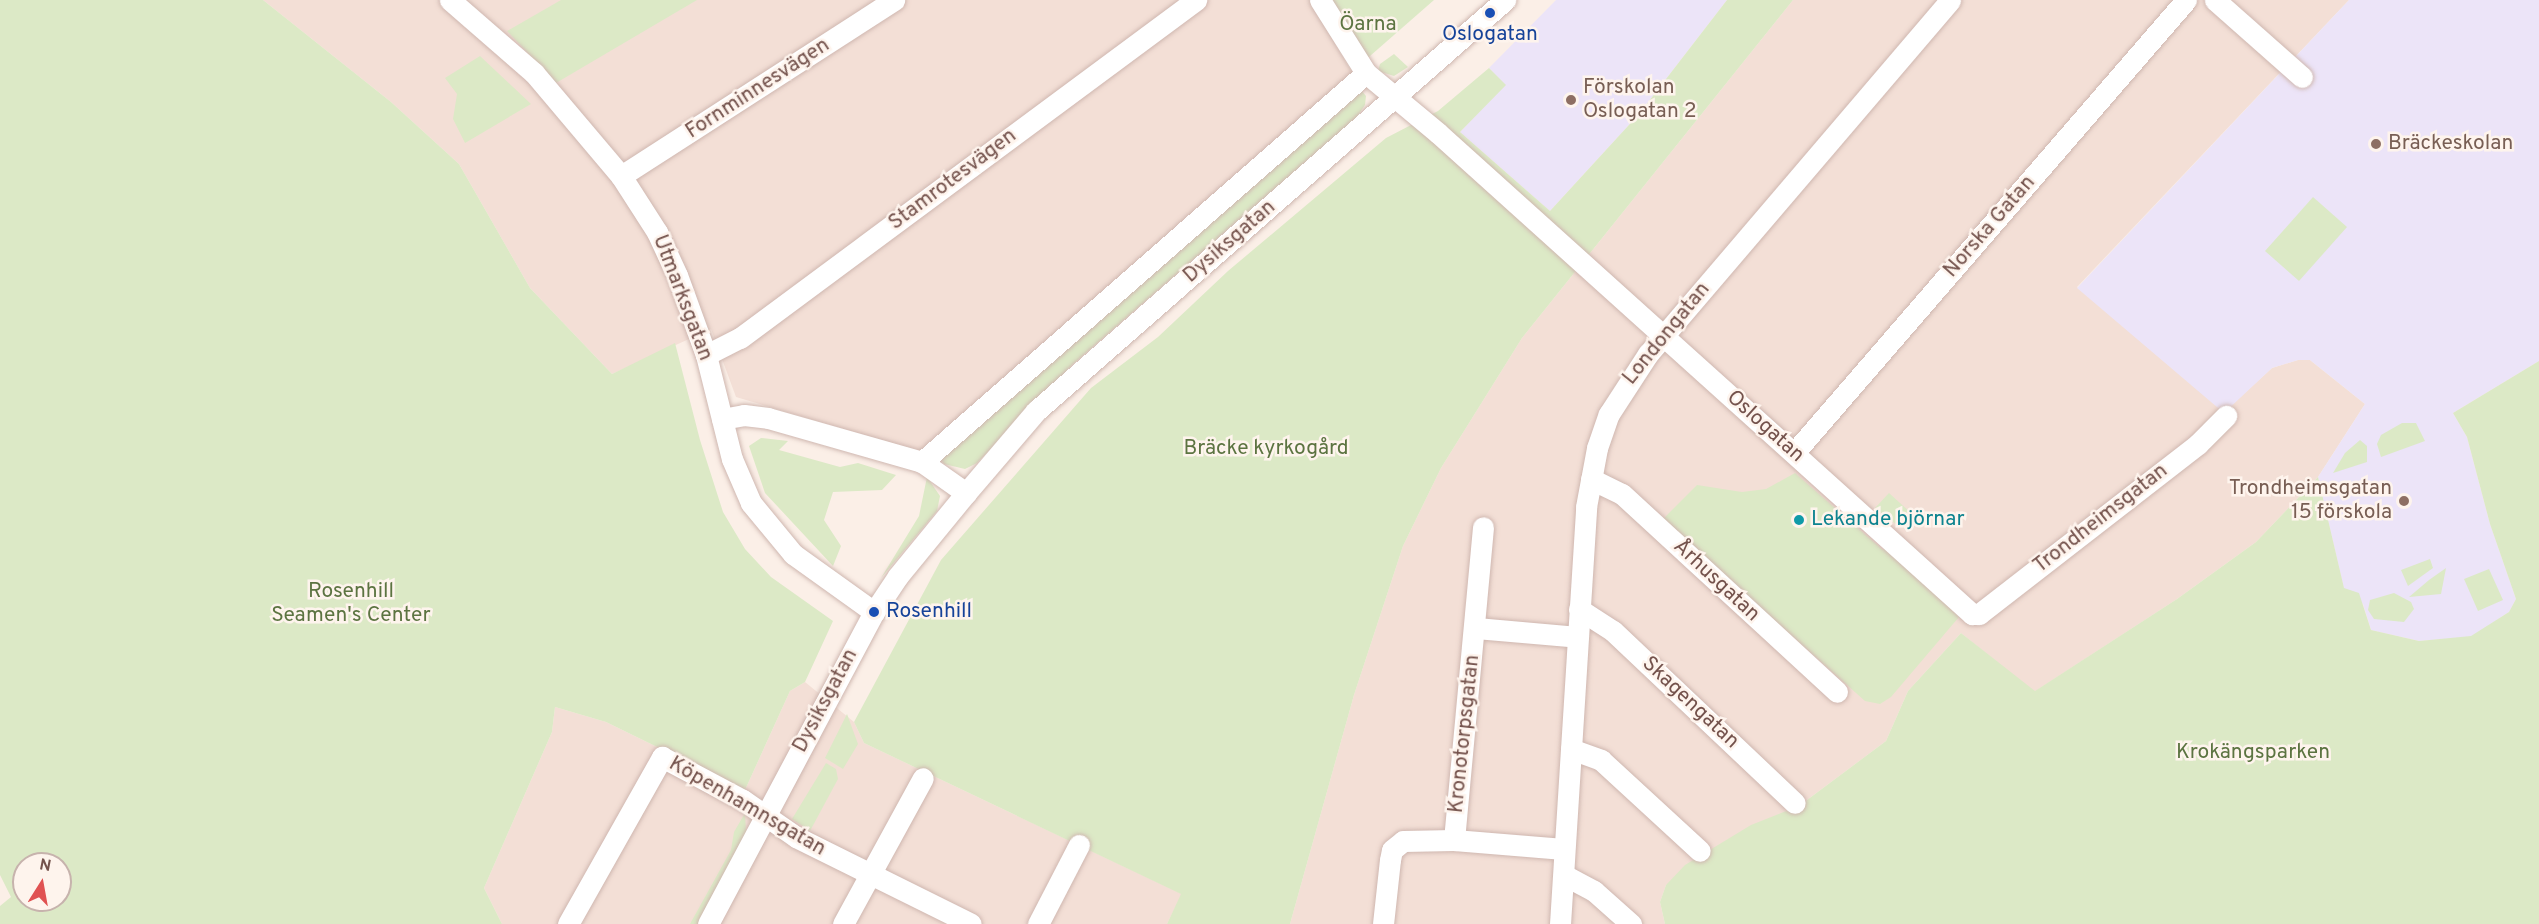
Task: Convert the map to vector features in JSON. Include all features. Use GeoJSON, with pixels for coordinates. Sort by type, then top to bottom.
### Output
{"type":"FeatureCollection","features":[{"type":"Feature","properties":{"kind":"street","name":"Utmarksgatan"},"geometry":{"type":"LineString","coordinates":[[450,0],[534,73],[621,176],[667,251],[706,355],[741,484],[769,528],[815,573],[874,612]]}},
{"type":"Feature","properties":{"kind":"street","name":"Fornminnesvägen"},"geometry":{"type":"LineString","coordinates":[[621,176],[894,0]]}},
{"type":"Feature","properties":{"kind":"street","name":"Stamrotesvägen"},"geometry":{"type":"LineString","coordinates":[[706,355],[740,338],[1196,0]]}},
{"type":"Feature","properties":{"kind":"street","name":"Oslogatan"},"geometry":{"type":"LineString","coordinates":[[1320,0],[1366,73],[1396,97],[1972,614]]}},
{"type":"Feature","properties":{"kind":"street","name":"Dysiksgatan"},"geometry":{"type":"LineString","coordinates":[[708,924],[874,612],[898,576],[1036,411],[1505,0]]}},
{"type":"Feature","properties":{"kind":"street","name":"Londongatan"},"geometry":{"type":"LineString","coordinates":[[1560,924],[1579,609],[1591,479],[1609,414],[1623,387],[1663,337],[1950,0]]}},
{"type":"Feature","properties":{"kind":"street","name":"Norska Gatan"},"geometry":{"type":"LineString","coordinates":[[1794,453],[2186,0]]}},
{"type":"Feature","properties":{"kind":"street"},"geometry":{"type":"LineString","coordinates":[[2216,0],[2302,76]]}},
{"type":"Feature","properties":{"kind":"street","name":"Dysiksgatan"},"geometry":{"type":"LineString","coordinates":[[922,462],[1366,73]]}},
{"type":"Feature","properties":{"kind":"street"},"geometry":{"type":"LineString","coordinates":[[722,419],[744,415],[768,418],[922,462],[966,493]]}},
{"type":"Feature","properties":{"kind":"street","name":"Trondheimsgatan"},"geometry":{"type":"LineString","coordinates":[[1972,614],[1979,614],[2198,444],[2226,416]]}},
{"type":"Feature","properties":{"kind":"street","name":"Århusgatan"},"geometry":{"type":"LineString","coordinates":[[1591,479],[1622,494],[1837,692]]}},
{"type":"Feature","properties":{"kind":"street","name":"Kronotorpsgatan"},"geometry":{"type":"LineString","coordinates":[[1454,840],[1484,527]]}},
{"type":"Feature","properties":{"kind":"street","name":"Skagengatan"},"geometry":{"type":"LineString","coordinates":[[1579,609],[1613,631],[1795,803]]}},
{"type":"Feature","properties":{"kind":"street","name":"Kronotorpsgatan"},"geometry":{"type":"LineString","coordinates":[[1476,628],[1578,637]]}},
{"type":"Feature","properties":{"kind":"street"},"geometry":{"type":"LineString","coordinates":[[1572,749],[1601,760],[1700,851]]}},
{"type":"Feature","properties":{"kind":"street","name":"Köpenhamnsgatan"},"geometry":{"type":"LineString","coordinates":[[568,924],[662,757],[766,816],[796,837],[971,924]]}},
{"type":"Feature","properties":{"kind":"street"},"geometry":{"type":"LineString","coordinates":[[843,924],[923,778]]}},
{"type":"Feature","properties":{"kind":"street"},"geometry":{"type":"LineString","coordinates":[[1383,924],[1390,860],[1397,844],[1414,839],[1454,840],[1564,849]]}},
{"type":"Feature","properties":{"kind":"street"},"geometry":{"type":"LineString","coordinates":[[1038,924],[1079,845]]}},
{"type":"Feature","properties":{"kind":"street"},"geometry":{"type":"LineString","coordinates":[[1564,875],[1594,891],[1631,924]]}},
{"type":"Feature","properties":{"kind":"shaded area"},"geometry":{"type":"Polygon","coordinates":[[[263,0],[1309,0],[1353,74],[919,451],[736,397],[711,329],[612,374],[530,288],[459,164],[391,102],[263,0]]]}},
{"type":"Feature","properties":{"kind":"shaded area","name":"Förskolan Oslogatan 2"},"geometry":{"type":"Polygon","coordinates":[[[1556,0],[1727,0],[1639,114],[1550,211],[1460,132],[1505,85],[1489,68],[1556,0]]]}},
{"type":"Feature","properties":{"kind":"shaded area"},"geometry":{"type":"Polygon","coordinates":[[[1793,0],[2349,0],[2077,287],[2224,412],[2272,368],[2298,360],[2310,360],[2365,404],[2318,477],[2256,542],[2177,599],[2034,692],[1961,633],[1908,691],[1886,741],[1799,806],[1666,885],[1660,902],[1665,924],[1290,924],[1354,695],[1403,546],[1441,468],[1522,338],[1793,0]]]}},
{"type":"Feature","properties":{"kind":"shaded area","name":"Bräckeskolan"},"geometry":{"type":"Polygon","coordinates":[[[2349,0],[2539,0],[2539,361],[2453,413],[2467,437],[2490,524],[2516,599],[2509,612],[2471,637],[2419,641],[2371,630],[2363,604],[2344,589],[2318,477],[2365,404],[2310,360],[2298,360],[2272,368],[2224,413],[2077,288],[2349,0]]]}},
{"type":"Feature","properties":{"kind":"shaded area"},"geometry":{"type":"Polygon","coordinates":[[[805,682],[854,722],[864,743],[1182,894],[1167,924],[502,924],[484,888],[552,732],[555,707],[606,722],[745,790],[790,691],[805,682]]]}},
{"type":"Feature","properties":{"kind":"green space","name":"Rosenhill Seamen's Center"},"geometry":{"type":"Polygon","coordinates":[[[0,0],[263,0],[391,102],[459,164],[530,288],[612,374],[675,343],[700,440],[723,512],[745,549],[771,577],[833,621],[805,682],[790,691],[745,790],[606,722],[555,707],[552,732],[484,888],[502,924],[0,924],[0,906],[11,897],[0,875],[0,0]]]}},
{"type":"Feature","properties":{"kind":"green space"},"geometry":{"type":"Polygon","coordinates":[[[561,0],[697,0],[556,83],[507,31],[561,0]]]}},
{"type":"Feature","properties":{"kind":"green space","name":"Öarna"},"geometry":{"type":"Polygon","coordinates":[[[1325,0],[1434,0],[1362,63],[1325,0]]]}},
{"type":"Feature","properties":{"kind":"green space","name":"Bräcke kyrkogård"},"geometry":{"type":"Polygon","coordinates":[[[1727,0],[1793,0],[1522,338],[1441,468],[1403,546],[1354,695],[1290,924],[1167,924],[1181,894],[864,743],[854,722],[941,560],[1091,388],[1158,337],[1228,271],[1386,138],[1438,111],[1489,68],[1506,85],[1460,132],[1550,211],[1639,114],[1727,0]]]}},
{"type":"Feature","properties":{"kind":"green space"},"geometry":{"type":"Polygon","coordinates":[[[1394,54],[1408,67],[1394,76],[1378,71],[1380,64],[1394,54]]]}},
{"type":"Feature","properties":{"kind":"green space"},"geometry":{"type":"Polygon","coordinates":[[[480,56],[531,104],[465,143],[453,119],[457,94],[445,78],[480,56]]]}},
{"type":"Feature","properties":{"kind":"green space"},"geometry":{"type":"Polygon","coordinates":[[[1361,90],[1366,96],[1365,105],[1356,118],[1072,365],[977,463],[965,469],[944,464],[941,460],[1361,90]]]}},
{"type":"Feature","properties":{"kind":"green space"},"geometry":{"type":"Polygon","coordinates":[[[2313,197],[2347,227],[2299,281],[2265,251],[2313,197]]]}},
{"type":"Feature","properties":{"kind":"green space","name":"Krokängsparken"},"geometry":{"type":"Polygon","coordinates":[[[2539,361],[2539,924],[1665,924],[1660,902],[1666,885],[1685,865],[1751,825],[1799,806],[1886,741],[1908,691],[1961,633],[2035,691],[2177,599],[2256,542],[2318,477],[2344,588],[2359,593],[2371,630],[2419,641],[2471,636],[2509,612],[2516,599],[2490,524],[2467,437],[2453,413],[2539,361]]]}},
{"type":"Feature","properties":{"kind":"green space"},"geometry":{"type":"Polygon","coordinates":[[[2402,423],[2416,423],[2425,441],[2381,457],[2377,444],[2381,435],[2402,423]]]}},
{"type":"Feature","properties":{"kind":"green space"},"geometry":{"type":"Polygon","coordinates":[[[761,438],[788,441],[779,450],[840,467],[858,463],[896,475],[882,490],[833,492],[824,520],[841,546],[833,566],[765,493],[749,446],[761,438]]]}},
{"type":"Feature","properties":{"kind":"green space"},"geometry":{"type":"Polygon","coordinates":[[[2360,440],[2367,446],[2367,462],[2333,473],[2345,453],[2360,440]]]}},
{"type":"Feature","properties":{"kind":"green space"},"geometry":{"type":"Polygon","coordinates":[[[1795,473],[1883,550],[1886,546],[1959,617],[1891,697],[1880,704],[1865,701],[1662,520],[1697,485],[1742,492],[1766,489],[1795,473]]]}},
{"type":"Feature","properties":{"kind":"green space"},"geometry":{"type":"Polygon","coordinates":[[[927,477],[940,496],[937,511],[881,578],[919,516],[927,477]]]}},
{"type":"Feature","properties":{"kind":"green space"},"geometry":{"type":"Polygon","coordinates":[[[1889,493],[1910,512],[1897,525],[1875,508],[1889,493]]]}},
{"type":"Feature","properties":{"kind":"green space"},"geometry":{"type":"Polygon","coordinates":[[[2430,559],[2433,568],[2408,586],[2401,570],[2430,559]]]}},
{"type":"Feature","properties":{"kind":"green space"},"geometry":{"type":"Polygon","coordinates":[[[2446,568],[2441,594],[2409,597],[2429,580],[2446,568]]]}},
{"type":"Feature","properties":{"kind":"green space"},"geometry":{"type":"Polygon","coordinates":[[[2489,569],[2503,600],[2478,611],[2464,579],[2489,569]]]}},
{"type":"Feature","properties":{"kind":"green space"},"geometry":{"type":"Polygon","coordinates":[[[2394,593],[2411,602],[2414,609],[2404,622],[2374,619],[2368,610],[2370,600],[2394,593]]]}},
{"type":"Feature","properties":{"kind":"green space"},"geometry":{"type":"Polygon","coordinates":[[[847,714],[858,744],[843,769],[825,758],[847,714]]]}},
{"type":"Feature","properties":{"kind":"green space"},"geometry":{"type":"Polygon","coordinates":[[[826,763],[836,769],[838,779],[810,831],[792,819],[826,763]]]}},
{"type":"Feature","properties":{"kind":"green space"},"geometry":{"type":"Polygon","coordinates":[[[745,813],[746,832],[698,924],[690,924],[731,850],[734,832],[745,813]]]}},
{"type":"Feature","properties":{"kind":"place","name":"Oslogatan"},"geometry":{"type":"Point","coordinates":[1490,13]}},
{"type":"Feature","properties":{"kind":"place","name":"Förskolan Oslogatan 2"},"geometry":{"type":"Point","coordinates":[1571,100]}},
{"type":"Feature","properties":{"kind":"place","name":"Bräckeskolan"},"geometry":{"type":"Point","coordinates":[2376,144]}},
{"type":"Feature","properties":{"kind":"place","name":"Trondheimsgatan 15 förskola"},"geometry":{"type":"Point","coordinates":[2404,501]}},
{"type":"Feature","properties":{"kind":"place","name":"Lekande björnar"},"geometry":{"type":"Point","coordinates":[1799,520]}},
{"type":"Feature","properties":{"kind":"place","name":"Rosenhill"},"geometry":{"type":"Point","coordinates":[874,612]}}]}
